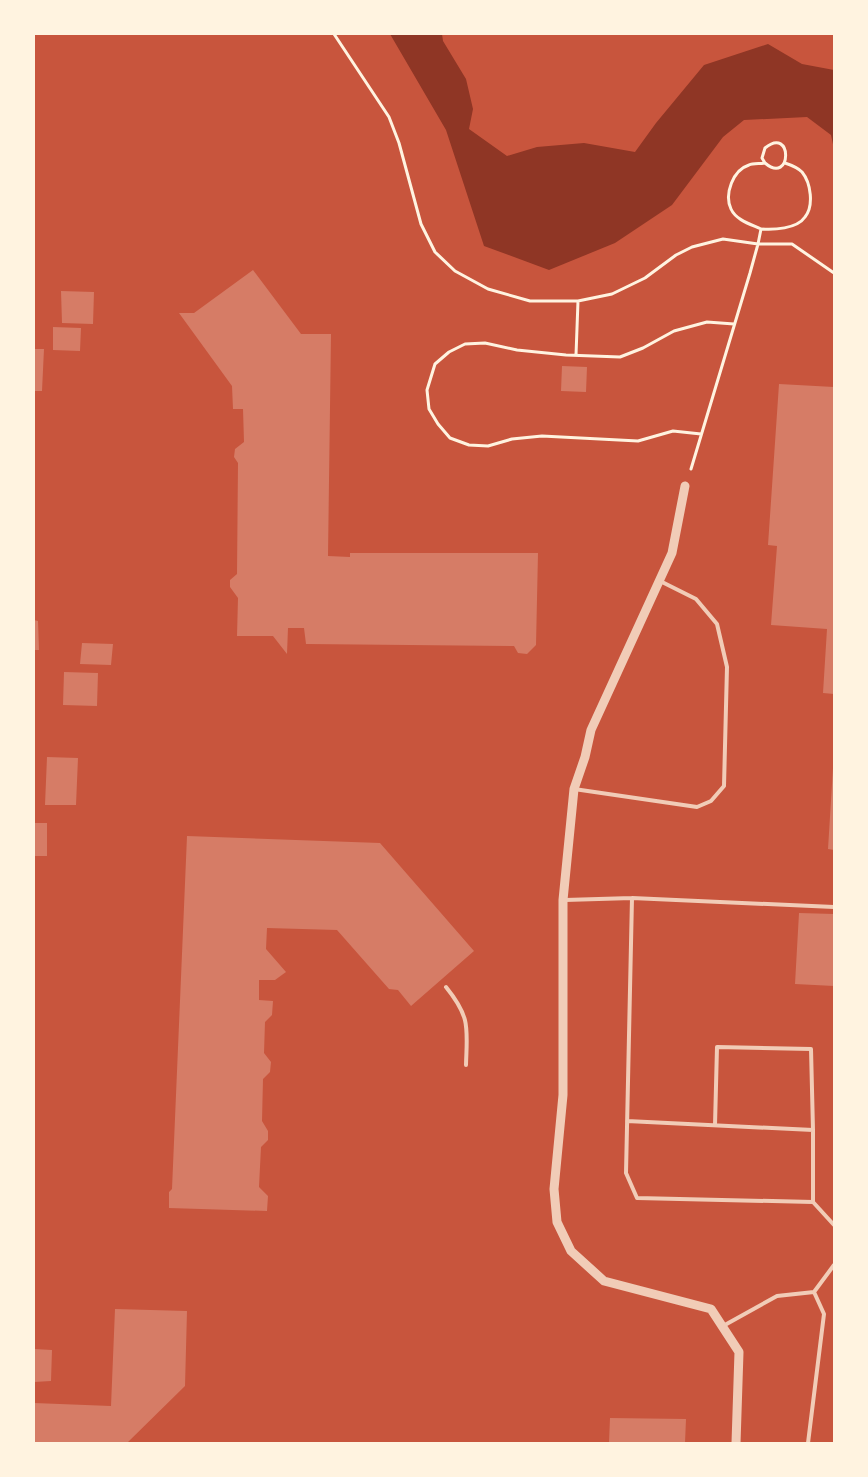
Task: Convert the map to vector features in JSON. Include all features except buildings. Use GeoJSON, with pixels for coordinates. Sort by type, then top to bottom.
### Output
{"type":"FeatureCollection","features":[{"type":"Feature","properties":{"kind":"street"},"geometry":{"type":"LineString","coordinates":[[685,486],[672,553],[591,730],[585,757],[574,789],[563,900],[563,1095],[554,1189],[557,1222],[571,1251],[604,1281],[710,1309],[739,1352],[736,1443]]}},
{"type":"Feature","properties":{"kind":"lane"},"geometry":{"type":"LineString","coordinates":[[574,789],[697,807],[711,801],[724,786],[728,667],[717,624],[696,599],[659,581]]}},
{"type":"Feature","properties":{"kind":"lane"},"geometry":{"type":"LineString","coordinates":[[632,898],[626,1173],[637,1198],[813,1202]]}},
{"type":"Feature","properties":{"kind":"lane"},"geometry":{"type":"LineString","coordinates":[[563,900],[632,898],[834,907]]}},
{"type":"Feature","properties":{"kind":"lane"},"geometry":{"type":"LineString","coordinates":[[446,987],[460,1004],[468,1026],[466,1065]]}},
{"type":"Feature","properties":{"kind":"lane"},"geometry":{"type":"LineString","coordinates":[[715,1125],[717,1047],[811,1049],[813,1202],[834,1225]]}},
{"type":"Feature","properties":{"kind":"lane"},"geometry":{"type":"LineString","coordinates":[[627,1121],[813,1130]]}},
{"type":"Feature","properties":{"kind":"lane"},"geometry":{"type":"LineString","coordinates":[[722,1326],[777,1296],[814,1292],[834,1265]]}},
{"type":"Feature","properties":{"kind":"lane"},"geometry":{"type":"LineString","coordinates":[[808,1443],[824,1314],[814,1292]]}},
{"type":"Feature","properties":{"kind":"path"},"geometry":{"type":"LineString","coordinates":[[334,34],[389,117],[399,143],[420,224],[435,252],[456,271],[488,289],[530,301],[578,301],[612,294],[645,278],[676,255],[692,247],[723,239],[758,244],[792,244],[834,273]]}},
{"type":"Feature","properties":{"kind":"path"},"geometry":{"type":"LineString","coordinates":[[774,143],[780,144],[787,152],[785,163],[775,168],[769,167],[762,158],[762,153],[765,148],[774,143]]}},
{"type":"Feature","properties":{"kind":"path"},"geometry":{"type":"LineString","coordinates":[[765,163],[749,165],[738,172],[730,186],[729,199],[731,209],[740,220],[761,229],[776,230],[792,226],[805,218],[810,204],[808,183],[802,172],[785,163]]}},
{"type":"Feature","properties":{"kind":"path"},"geometry":{"type":"LineString","coordinates":[[685,486],[761,229]]}},
{"type":"Feature","properties":{"kind":"path"},"geometry":{"type":"LineString","coordinates":[[576,355],[578,301]]}},
{"type":"Feature","properties":{"kind":"path"},"geometry":{"type":"LineString","coordinates":[[701,434],[673,431],[638,441],[542,436],[512,439],[488,446],[469,445],[450,438],[438,424],[429,409],[427,390],[435,364],[450,352],[465,344],[485,344],[517,350],[576,355],[620,357],[674,331],[707,322],[734,324]]}},
{"type":"Feature","properties":{"kind":"shaded area"},"geometry":{"type":"Polygon","coordinates":[[[390,34],[442,34],[443,41],[466,79],[473,109],[469,129],[507,156],[537,147],[584,143],[635,152],[656,123],[704,65],[768,44],[802,64],[834,70],[834,149],[831,135],[807,117],[744,120],[723,137],[672,205],[615,243],[549,270],[484,246],[446,130],[390,34]]]}}]}
